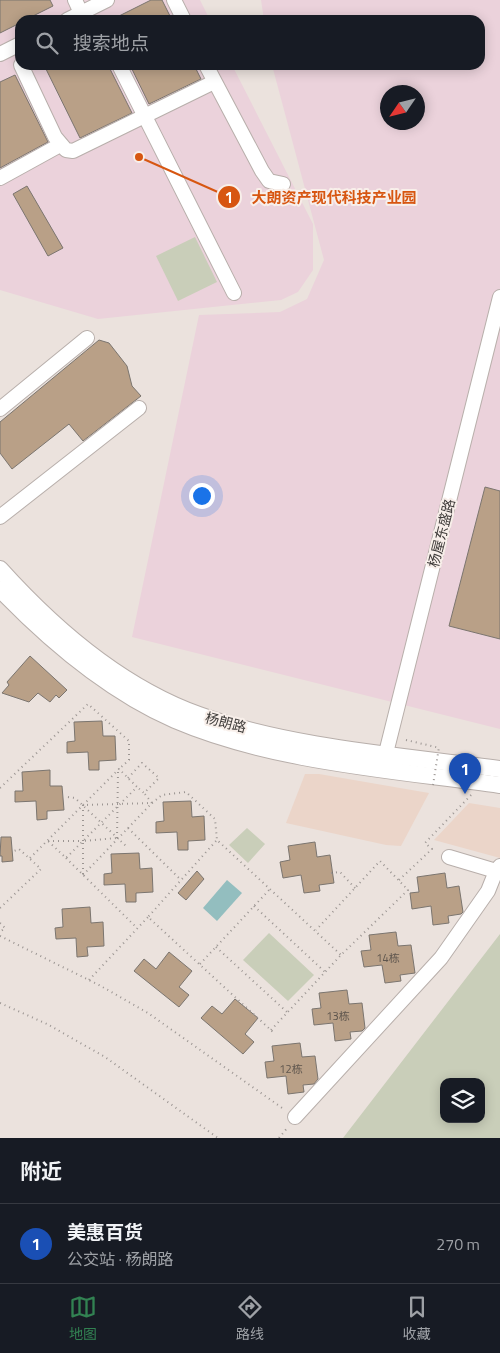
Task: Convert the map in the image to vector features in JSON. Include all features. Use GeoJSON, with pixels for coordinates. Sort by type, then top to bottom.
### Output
{"type":"FeatureCollection","features":[{"type":"Feature","properties":{"kind":"main road","name":"杨朗路"},"geometry":{"type":"LineString","coordinates":[[0,569],[34,604],[82,647],[131,682],[169,702],[200,715],[268,733],[473,782],[500,786]]}},
{"type":"Feature","properties":{"kind":"main road","name":"杨朗路"},"geometry":{"type":"LineString","coordinates":[[0,589],[61,647],[90,669],[148,707],[174,719],[237,742],[291,754],[500,769]]}},
{"type":"Feature","properties":{"kind":"street"},"geometry":{"type":"LineString","coordinates":[[74,0],[89,14],[108,0]]}},
{"type":"Feature","properties":{"kind":"street"},"geometry":{"type":"LineString","coordinates":[[174,0],[182,15]]}},
{"type":"Feature","properties":{"kind":"street"},"geometry":{"type":"LineString","coordinates":[[23,70],[60,145],[66,150],[74,151],[214,82]]}},
{"type":"Feature","properties":{"kind":"street"},"geometry":{"type":"LineString","coordinates":[[122,70],[234,293]]}},
{"type":"Feature","properties":{"kind":"street"},"geometry":{"type":"LineString","coordinates":[[208,70],[262,171],[269,181],[283,184]]}},
{"type":"Feature","properties":{"kind":"street"},"geometry":{"type":"LineString","coordinates":[[0,178],[60,145]]}},
{"type":"Feature","properties":{"kind":"street","name":"杨屋东盛路"},"geometry":{"type":"LineString","coordinates":[[384,761],[500,297]]}},
{"type":"Feature","properties":{"kind":"street"},"geometry":{"type":"LineString","coordinates":[[0,410],[87,338]]}},
{"type":"Feature","properties":{"kind":"street"},"geometry":{"type":"LineString","coordinates":[[0,517],[139,408]]}},
{"type":"Feature","properties":{"kind":"street"},"geometry":{"type":"LineString","coordinates":[[296,1117],[441,958],[488,890],[498,868],[449,857]]}},
{"type":"Feature","properties":{"kind":"path"},"geometry":{"type":"LineString","coordinates":[[0,788],[88,704],[129,741],[129,760],[30,858]]}},
{"type":"Feature","properties":{"kind":"path"},"geometry":{"type":"LineString","coordinates":[[433,785],[439,747]]}},
{"type":"Feature","properties":{"kind":"path"},"geometry":{"type":"LineString","coordinates":[[128,778],[142,763],[159,778],[144,794]]}},
{"type":"Feature","properties":{"kind":"path"},"geometry":{"type":"LineString","coordinates":[[118,770],[137,786],[152,803]]}},
{"type":"Feature","properties":{"kind":"path"},"geometry":{"type":"LineString","coordinates":[[117,838],[118,770]]}},
{"type":"Feature","properties":{"kind":"path"},"geometry":{"type":"LineString","coordinates":[[399,880],[432,850],[425,843],[471,796],[473,782]]}},
{"type":"Feature","properties":{"kind":"path"},"geometry":{"type":"LineString","coordinates":[[66,858],[137,786]]}},
{"type":"Feature","properties":{"kind":"path"},"geometry":{"type":"LineString","coordinates":[[83,875],[152,803],[162,795],[186,792],[215,819],[217,840],[341,955]]}},
{"type":"Feature","properties":{"kind":"path"},"geometry":{"type":"LineString","coordinates":[[68,797],[75,798],[126,846]]}},
{"type":"Feature","properties":{"kind":"path"},"geometry":{"type":"LineString","coordinates":[[83,806],[152,803]]}},
{"type":"Feature","properties":{"kind":"path"},"geometry":{"type":"LineString","coordinates":[[83,806],[83,875]]}},
{"type":"Feature","properties":{"kind":"path"},"geometry":{"type":"LineString","coordinates":[[128,828],[181,880]]}},
{"type":"Feature","properties":{"kind":"path"},"geometry":{"type":"LineString","coordinates":[[48,841],[83,841],[117,838]]}},
{"type":"Feature","properties":{"kind":"path"},"geometry":{"type":"LineString","coordinates":[[88,980],[217,840]]}},
{"type":"Feature","properties":{"kind":"path"},"geometry":{"type":"LineString","coordinates":[[48,841],[137,928]]}},
{"type":"Feature","properties":{"kind":"path"},"geometry":{"type":"LineString","coordinates":[[0,908],[41,869],[20,849],[14,851]]}},
{"type":"Feature","properties":{"kind":"path"},"geometry":{"type":"LineString","coordinates":[[148,917],[272,1031],[341,955],[408,890],[380,861],[315,931]]}},
{"type":"Feature","properties":{"kind":"path"},"geometry":{"type":"LineString","coordinates":[[331,873],[340,872],[355,888]]}},
{"type":"Feature","properties":{"kind":"path"},"geometry":{"type":"LineString","coordinates":[[200,964],[270,889]]}},
{"type":"Feature","properties":{"kind":"path"},"geometry":{"type":"LineString","coordinates":[[254,906],[325,972]]}},
{"type":"Feature","properties":{"kind":"path"},"geometry":{"type":"LineString","coordinates":[[0,923],[5,928],[0,932]]}},
{"type":"Feature","properties":{"kind":"path"},"geometry":{"type":"LineString","coordinates":[[0,936],[88,980],[148,1013],[296,1117],[280,1138]]}},
{"type":"Feature","properties":{"kind":"path"},"geometry":{"type":"LineString","coordinates":[[216,946],[288,1013]]}},
{"type":"Feature","properties":{"kind":"path"},"geometry":{"type":"LineString","coordinates":[[0,1003],[47,1024],[105,1057],[218,1138]]}},
{"type":"Feature","properties":{"kind":"shaded area"},"geometry":{"type":"Polygon","coordinates":[[[0,0],[200,0],[208,15],[15,15],[15,70],[235,70],[313,224],[313,270],[298,292],[281,300],[98,319],[0,290],[0,0]]]}},
{"type":"Feature","properties":{"kind":"shaded area"},"geometry":{"type":"Polygon","coordinates":[[[261,0],[500,0],[500,729],[132,637],[199,315],[280,312],[307,299],[324,260],[273,70],[485,70],[485,15],[263,15],[261,0]]]}},
{"type":"Feature","properties":{"kind":"shaded area"},"geometry":{"type":"Polygon","coordinates":[[[305,774],[319,774],[429,793],[401,846],[386,845],[286,823],[305,774]]]}},
{"type":"Feature","properties":{"kind":"shaded area"},"geometry":{"type":"Polygon","coordinates":[[[469,803],[500,808],[500,858],[434,840],[469,803]]]}},
{"type":"Feature","properties":{"kind":"green space"},"geometry":{"type":"Polygon","coordinates":[[[195,237],[217,282],[178,301],[156,256],[195,237]]]}},
{"type":"Feature","properties":{"kind":"green space"},"geometry":{"type":"Polygon","coordinates":[[[247,828],[265,844],[248,863],[229,845],[247,828]]]}},
{"type":"Feature","properties":{"kind":"green space"},"geometry":{"type":"Polygon","coordinates":[[[269,933],[314,975],[288,1001],[243,960],[269,933]]]}},
{"type":"Feature","properties":{"kind":"green space"},"geometry":{"type":"Polygon","coordinates":[[[500,934],[500,1138],[343,1138],[500,934]]]}},
{"type":"Feature","properties":{"kind":"water"},"geometry":{"type":"Polygon","coordinates":[[[227,880],[242,893],[217,921],[203,908],[227,880]]]}},
{"type":"Feature","properties":{"kind":"building"},"geometry":{"type":"Polygon","coordinates":[[[0,0],[50,0],[53,6],[35,15],[15,15],[15,26],[0,33],[0,0]]]}},
{"type":"Feature","properties":{"kind":"building"},"geometry":{"type":"Polygon","coordinates":[[[151,0],[162,0],[170,15],[121,15],[151,0]]]}},
{"type":"Feature","properties":{"kind":"building"},"geometry":{"type":"Polygon","coordinates":[[[46,70],[110,70],[132,113],[80,138],[46,70]]]}},
{"type":"Feature","properties":{"kind":"building"},"geometry":{"type":"Polygon","coordinates":[[[132,70],[196,70],[201,79],[149,104],[132,70]]]}},
{"type":"Feature","properties":{"kind":"building"},"geometry":{"type":"Polygon","coordinates":[[[15,75],[48,142],[0,168],[0,82],[15,75]]]}},
{"type":"Feature","properties":{"kind":"building"},"geometry":{"type":"Polygon","coordinates":[[[27,186],[63,248],[48,256],[13,194],[27,186]]]}},
{"type":"Feature","properties":{"kind":"building"},"geometry":{"type":"Polygon","coordinates":[[[99,340],[109,343],[127,366],[132,386],[141,396],[83,441],[69,424],[12,469],[0,453],[0,422],[99,340]]]}},
{"type":"Feature","properties":{"kind":"building"},"geometry":{"type":"Polygon","coordinates":[[[485,487],[500,491],[500,639],[449,626],[485,487]]]}},
{"type":"Feature","properties":{"kind":"building"},"geometry":{"type":"Polygon","coordinates":[[[30,656],[67,690],[59,698],[56,695],[50,702],[38,693],[29,702],[2,693],[9,685],[7,682],[30,656]]]}},
{"type":"Feature","properties":{"kind":"building"},"geometry":{"type":"Polygon","coordinates":[[[102,721],[103,736],[115,736],[116,760],[99,761],[99,770],[89,770],[88,752],[67,753],[67,742],[75,741],[74,722],[102,721]]]}},
{"type":"Feature","properties":{"kind":"building"},"geometry":{"type":"Polygon","coordinates":[[[50,770],[50,786],[62,786],[64,810],[47,811],[47,819],[37,820],[36,801],[15,802],[15,791],[23,791],[22,772],[50,770]]]}},
{"type":"Feature","properties":{"kind":"building"},"geometry":{"type":"Polygon","coordinates":[[[191,801],[192,817],[204,816],[205,840],[188,841],[188,850],[178,850],[177,832],[156,833],[156,822],[164,821],[163,802],[191,801]]]}},
{"type":"Feature","properties":{"kind":"building"},"geometry":{"type":"Polygon","coordinates":[[[1,837],[11,837],[13,861],[2,862],[2,856],[0,856],[1,837]]]}},
{"type":"Feature","properties":{"kind":"building"},"geometry":{"type":"Polygon","coordinates":[[[315,842],[317,857],[330,855],[334,883],[319,885],[320,891],[304,893],[301,875],[283,878],[280,862],[290,860],[288,846],[315,842]]]}},
{"type":"Feature","properties":{"kind":"building"},"geometry":{"type":"Polygon","coordinates":[[[139,853],[140,869],[152,868],[153,892],[136,893],[136,902],[126,902],[125,884],[104,885],[104,874],[112,873],[111,854],[139,853]]]}},
{"type":"Feature","properties":{"kind":"building"},"geometry":{"type":"Polygon","coordinates":[[[197,871],[204,879],[186,900],[178,893],[197,871]]]}},
{"type":"Feature","properties":{"kind":"building"},"geometry":{"type":"Polygon","coordinates":[[[445,873],[447,888],[459,886],[463,912],[448,916],[449,923],[433,925],[431,906],[412,909],[410,893],[419,892],[417,877],[445,873]]]}},
{"type":"Feature","properties":{"kind":"building"},"geometry":{"type":"Polygon","coordinates":[[[90,907],[91,923],[103,922],[104,946],[87,947],[88,956],[77,957],[76,938],[56,939],[55,928],[63,927],[62,909],[90,907]]]}},
{"type":"Feature","properties":{"kind":"building"},"geometry":{"type":"Polygon","coordinates":[[[396,932],[398,946],[411,945],[415,973],[400,975],[401,981],[385,983],[382,965],[364,967],[361,951],[371,950],[369,935],[396,932]]]}},
{"type":"Feature","properties":{"kind":"building"},"geometry":{"type":"Polygon","coordinates":[[[169,952],[192,971],[179,987],[189,995],[179,1007],[134,971],[144,959],[156,969],[169,952]]]}},
{"type":"Feature","properties":{"kind":"building"},"geometry":{"type":"Polygon","coordinates":[[[347,990],[349,1004],[362,1003],[365,1028],[362,1031],[350,1032],[351,1039],[335,1041],[333,1023],[314,1025],[312,1009],[321,1008],[319,993],[347,990]]]}},
{"type":"Feature","properties":{"kind":"building"},"geometry":{"type":"Polygon","coordinates":[[[235,999],[258,1018],[245,1034],[254,1042],[243,1054],[201,1018],[212,1006],[222,1014],[235,999]]]}},
{"type":"Feature","properties":{"kind":"building"},"geometry":{"type":"Polygon","coordinates":[[[300,1043],[302,1057],[315,1056],[318,1079],[314,1084],[303,1085],[304,1092],[288,1094],[286,1076],[267,1078],[265,1062],[274,1061],[272,1046],[300,1043]]]}},
{"type":"Feature","properties":{"kind":"place","name":"大朗资产现代科技产业园"},"geometry":{"type":"Point","coordinates":[139,157]}},
{"type":"Feature","properties":{"kind":"place","name":"美惠百货"},"geometry":{"type":"Point","coordinates":[465,794]}}]}
